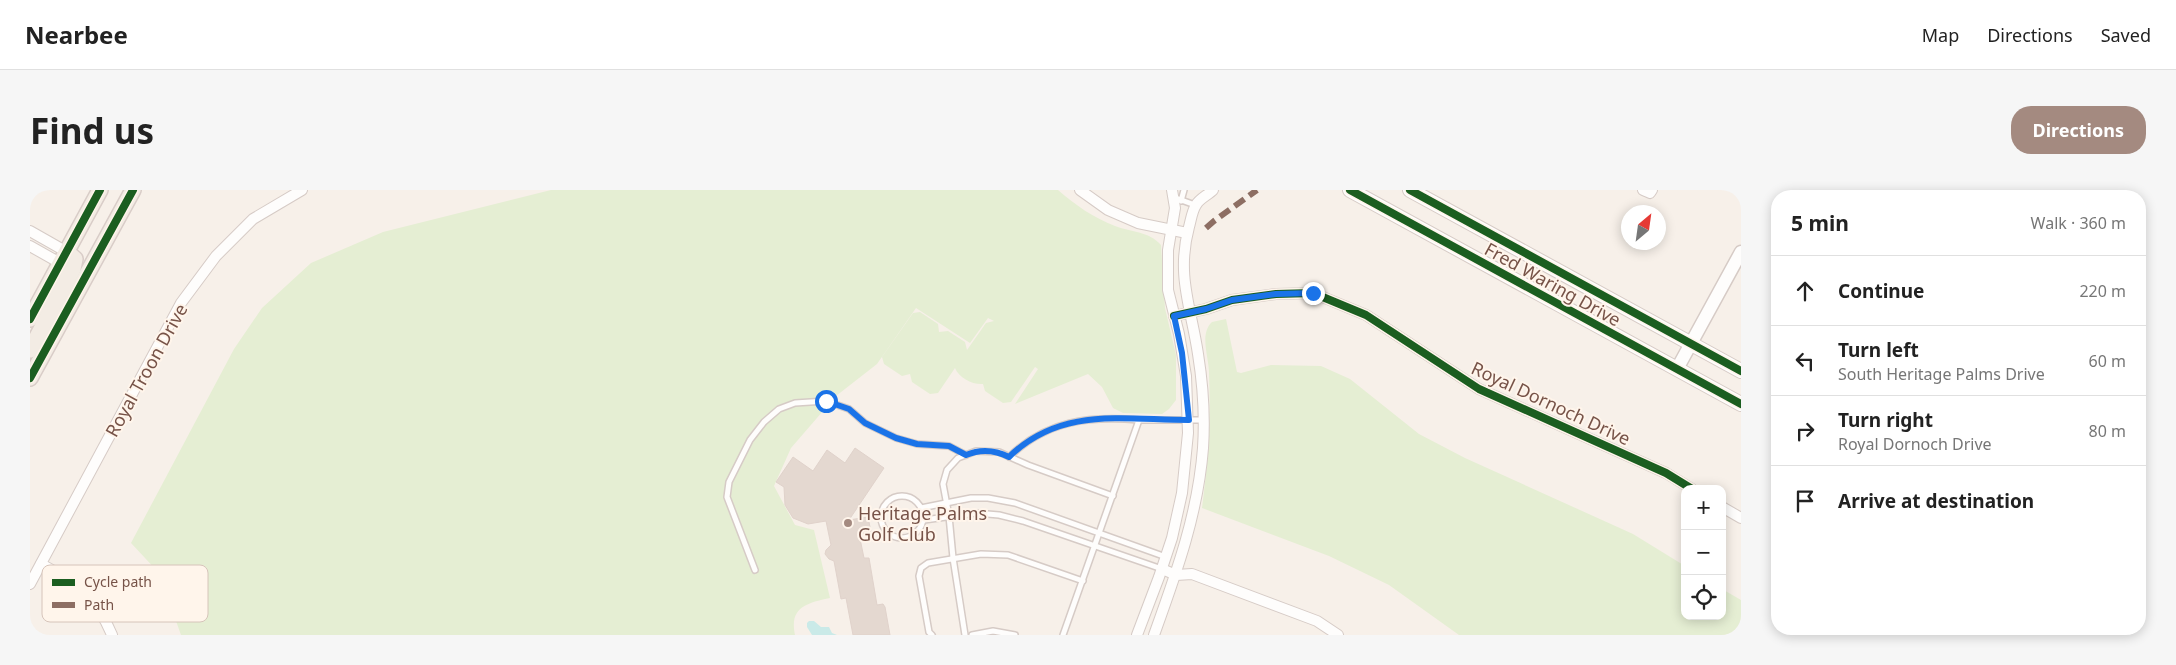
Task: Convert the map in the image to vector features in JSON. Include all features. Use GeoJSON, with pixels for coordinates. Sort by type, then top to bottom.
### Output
{"type":"FeatureCollection","features":[{"type":"Feature","properties":{"kind":"main road"},"geometry":{"type":"LineString","coordinates":[[30,319],[100,190]]}},
{"type":"Feature","properties":{"kind":"main road"},"geometry":{"type":"LineString","coordinates":[[30,378],[133,190]]}},
{"type":"Feature","properties":{"kind":"main road","name":"Fred Waring Drive"},"geometry":{"type":"LineString","coordinates":[[1350,190],[1741,404]]}},
{"type":"Feature","properties":{"kind":"main road","name":"Fred Waring Drive"},"geometry":{"type":"LineString","coordinates":[[1410,190],[1741,371]]}},
{"type":"Feature","properties":{"kind":"main road"},"geometry":{"type":"LineString","coordinates":[[30,350],[73,269],[75,259],[64,258]]}},
{"type":"Feature","properties":{"kind":"street","name":"Royal Troon Drive"},"geometry":{"type":"LineString","coordinates":[[30,584],[182,303],[216,256],[254,219],[301,190]]}},
{"type":"Feature","properties":{"kind":"street"},"geometry":{"type":"LineString","coordinates":[[1080,190],[1108,210],[1138,223],[1187,233]]}},
{"type":"Feature","properties":{"kind":"street"},"geometry":{"type":"LineString","coordinates":[[1154,635],[1177,570],[1197,495],[1204,420],[1201,375],[1183,277],[1187,233],[1195,205],[1213,190]]}},
{"type":"Feature","properties":{"kind":"street"},"geometry":{"type":"LineString","coordinates":[[1137,635],[1166,557],[1182,493],[1189,420],[1182,353],[1170,304],[1167,276],[1175,199]]}},
{"type":"Feature","properties":{"kind":"street"},"geometry":{"type":"LineString","coordinates":[[30,232],[64,258]]}},
{"type":"Feature","properties":{"kind":"street"},"geometry":{"type":"LineString","coordinates":[[30,246],[64,258]]}},
{"type":"Feature","properties":{"kind":"street"},"geometry":{"type":"LineString","coordinates":[[1677,369],[1741,252]]}},
{"type":"Feature","properties":{"kind":"street","name":"Royal Dornoch Drive"},"geometry":{"type":"LineString","coordinates":[[1174,316],[1206,309],[1232,300],[1276,294],[1313,293],[1366,315],[1479,389],[1666,473],[1686,485]]}},
{"type":"Feature","properties":{"kind":"street"},"geometry":{"type":"LineString","coordinates":[[1726,509],[1741,518]]}},
{"type":"Feature","properties":{"kind":"street"},"geometry":{"type":"LineString","coordinates":[[1166,557],[1177,570]]}},
{"type":"Feature","properties":{"kind":"street"},"geometry":{"type":"LineString","coordinates":[[1162,569],[1192,574],[1318,621],[1338,635]]}},
{"type":"Feature","properties":{"kind":"street"},"geometry":{"type":"LineString","coordinates":[[107,622],[112,635]]}},
{"type":"Feature","properties":{"kind":"lane"},"geometry":{"type":"LineString","coordinates":[[1184,190],[1175,199],[1195,205]]}},
{"type":"Feature","properties":{"kind":"lane"},"geometry":{"type":"LineString","coordinates":[[755,570],[727,497],[729,482],[750,440],[764,422],[779,409],[795,403],[826,401],[849,409],[865,423],[896,438],[917,444],[949,446],[966,455]]}},
{"type":"Feature","properties":{"kind":"lane"},"geometry":{"type":"LineString","coordinates":[[1009,457],[1025,441],[1078,420],[1102,417],[1139,420],[1204,420]]}},
{"type":"Feature","properties":{"kind":"lane"},"geometry":{"type":"LineString","coordinates":[[1063,635],[1096,547],[1139,420]]}},
{"type":"Feature","properties":{"kind":"lane"},"geometry":{"type":"LineString","coordinates":[[965,635],[943,484],[947,470],[958,458],[976,451],[999,452],[1113,496]]}},
{"type":"Feature","properties":{"kind":"lane"},"geometry":{"type":"LineString","coordinates":[[896,497],[910,498],[921,508],[924,520],[916,533],[904,538],[891,535],[882,525],[882,511],[885,505],[896,497]]}},
{"type":"Feature","properties":{"kind":"lane"},"geometry":{"type":"LineString","coordinates":[[921,508],[971,498],[988,498],[1015,503],[1166,557]]}},
{"type":"Feature","properties":{"kind":"lane"},"geometry":{"type":"LineString","coordinates":[[924,520],[976,513],[998,515],[1023,521],[1162,569]]}},
{"type":"Feature","properties":{"kind":"lane"},"geometry":{"type":"LineString","coordinates":[[932,635],[929,632],[920,576],[921,568],[928,563],[981,554],[1008,555],[1083,581]]}},
{"type":"Feature","properties":{"kind":"lane"},"geometry":{"type":"LineString","coordinates":[[972,635],[993,631],[1015,635]]}},
{"type":"Feature","properties":{"kind":"green space"},"geometry":{"type":"Polygon","coordinates":[[[551,190],[1058,190],[1092,215],[1107,223],[1145,234],[1161,245],[1165,308],[1176,355],[1176,400],[1162,414],[1123,413],[1113,408],[1102,387],[1088,374],[1015,404],[1038,369],[1035,367],[1011,402],[1003,403],[985,391],[983,384],[967,380],[955,368],[938,393],[930,394],[912,382],[910,374],[902,376],[884,364],[882,357],[913,313],[920,312],[938,324],[939,332],[948,331],[965,342],[967,350],[986,323],[994,321],[988,318],[970,343],[916,308],[877,364],[836,396],[791,448],[774,486],[795,525],[814,530],[830,598],[814,602],[797,612],[794,626],[795,635],[181,635],[176,622],[208,622],[208,565],[152,565],[131,543],[234,349],[262,308],[311,263],[383,232],[551,190]]]}},
{"type":"Feature","properties":{"kind":"green space"},"geometry":{"type":"Polygon","coordinates":[[[1226,319],[1237,372],[1241,373],[1271,365],[1321,366],[1350,379],[1419,434],[1465,458],[1633,534],[1681,564],[1681,620],[1726,620],[1726,591],[1741,600],[1741,635],[1459,635],[1389,585],[1329,556],[1202,508],[1207,458],[1210,390],[1205,339],[1208,327],[1212,322],[1226,319]]]}},
{"type":"Feature","properties":{"kind":"water"},"geometry":{"type":"Polygon","coordinates":[[[809,621],[814,621],[821,627],[829,627],[832,633],[837,635],[812,635],[807,627],[809,621]]]}},
{"type":"Feature","properties":{"kind":"building","name":"Heritage Palms Golf Club"},"geometry":{"type":"Polygon","coordinates":[[[855,448],[884,468],[849,520],[868,517],[871,532],[859,534],[864,558],[869,558],[877,605],[883,604],[885,607],[890,635],[853,635],[846,598],[841,599],[834,561],[825,554],[831,545],[826,521],[808,524],[793,518],[785,505],[784,487],[776,482],[793,457],[813,471],[827,450],[845,463],[855,448]]]}},
{"type":"Feature","properties":{"kind":"marked path"},"geometry":{"type":"LineString","coordinates":[[1206,228],[1257,190]]}},
{"type":"Feature","properties":{"kind":"cycle path"},"geometry":{"type":"LineString","coordinates":[[30,319],[100,190]]}},
{"type":"Feature","properties":{"kind":"cycle path"},"geometry":{"type":"LineString","coordinates":[[30,378],[133,190]]}},
{"type":"Feature","properties":{"kind":"cycle path"},"geometry":{"type":"LineString","coordinates":[[1350,190],[1741,404]]}},
{"type":"Feature","properties":{"kind":"cycle path"},"geometry":{"type":"LineString","coordinates":[[1410,190],[1741,371]]}},
{"type":"Feature","properties":{"kind":"cycle path"},"geometry":{"type":"LineString","coordinates":[[1174,316],[1206,309],[1232,300],[1276,294],[1313,293],[1366,315],[1479,389],[1666,473],[1686,485]]}},
{"type":"Feature","properties":{"kind":"place","name":"Heritage Palms Golf Club"},"geometry":{"type":"Point","coordinates":[848,523]}},
{"type":"Feature","properties":{"kind":"route"},"geometry":{"type":"LineString","coordinates":[[826,401],[849,409],[865,423],[896,438],[917,444],[949,446],[966,455],[976,451],[999,452],[1009,457],[1025,441],[1078,420],[1102,417],[1139,420],[1189,420],[1186,376],[1174,316],[1206,309],[1232,300],[1276,294],[1313,293]]}}]}
